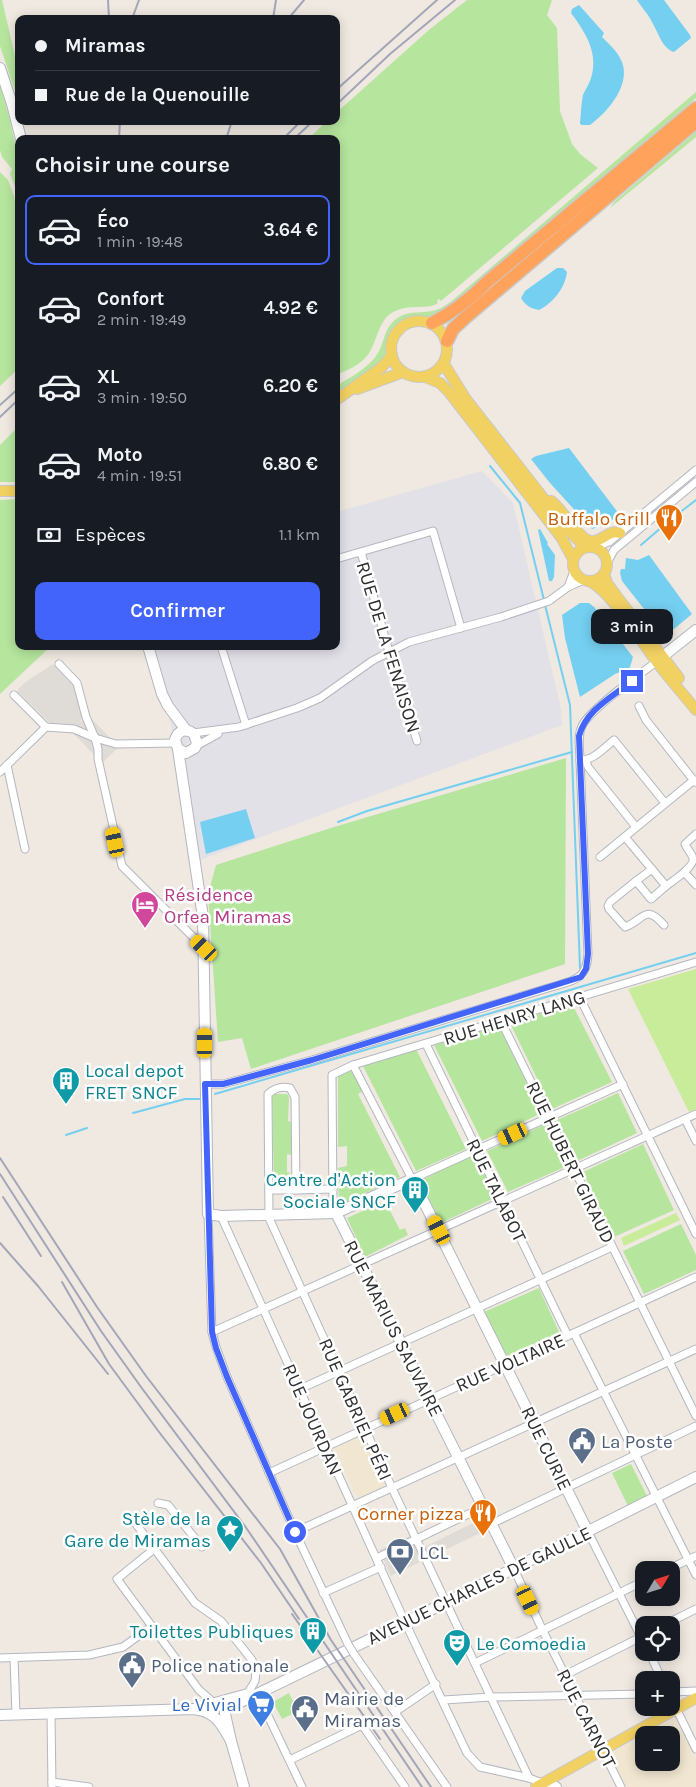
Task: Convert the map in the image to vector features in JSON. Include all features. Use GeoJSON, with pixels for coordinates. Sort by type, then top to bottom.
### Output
{"type":"FeatureCollection","features":[{"type":"Feature","properties":{"kind":"highway"},"geometry":{"type":"LineString","coordinates":[[432,324],[469,301],[487,282],[696,108]]}},
{"type":"Feature","properties":{"kind":"highway"},"geometry":{"type":"LineString","coordinates":[[447,341],[453,329],[466,317],[696,122]]}},
{"type":"Feature","properties":{"kind":"main road"},"geometry":{"type":"LineString","coordinates":[[0,68],[15,116]]}},
{"type":"Feature","properties":{"kind":"main road"},"geometry":{"type":"LineString","coordinates":[[425,377],[444,364],[448,349],[447,341],[444,334],[432,324],[414,321],[406,324],[394,337],[391,346],[394,362],[403,372],[440,383],[449,392],[566,545],[573,558],[574,571],[579,578],[596,584],[607,596],[660,659],[679,678],[696,708]]}},
{"type":"Feature","properties":{"kind":"main road"},"geometry":{"type":"LineString","coordinates":[[340,398],[382,367],[392,355]]}},
{"type":"Feature","properties":{"kind":"main road"},"geometry":{"type":"LineString","coordinates":[[444,364],[465,398],[574,537],[603,553],[607,563],[604,574],[607,584],[660,659]]}},
{"type":"Feature","properties":{"kind":"main road"},"geometry":{"type":"LineString","coordinates":[[349,392],[403,372]]}},
{"type":"Feature","properties":{"kind":"main road"},"geometry":{"type":"LineString","coordinates":[[2,491],[15,491]]}},
{"type":"Feature","properties":{"kind":"main road"},"geometry":{"type":"LineString","coordinates":[[543,498],[556,505],[583,537],[590,540],[601,539],[612,532],[620,532]]}},
{"type":"Feature","properties":{"kind":"main road"},"geometry":{"type":"LineString","coordinates":[[573,558],[579,550],[590,547]]}},
{"type":"Feature","properties":{"kind":"main road"},"geometry":{"type":"LineString","coordinates":[[586,581],[597,579],[604,574]]}},
{"type":"Feature","properties":{"kind":"main road"},"geometry":{"type":"LineString","coordinates":[[660,659],[696,630]]}},
{"type":"Feature","properties":{"kind":"main road"},"geometry":{"type":"LineString","coordinates":[[149,650],[162,694],[168,706],[176,743],[203,917],[208,1214],[221,1216],[336,1213],[412,1179]]}},
{"type":"Feature","properties":{"kind":"main road"},"geometry":{"type":"LineString","coordinates":[[168,706],[197,739],[182,776]]}},
{"type":"Feature","properties":{"kind":"main road"},"geometry":{"type":"LineString","coordinates":[[176,743],[180,732],[190,731]]}},
{"type":"Feature","properties":{"kind":"main road"},"geometry":{"type":"LineString","coordinates":[[176,743],[183,752],[193,749]]}},
{"type":"Feature","properties":{"kind":"main road","name":"RUE CURIE"},"geometry":{"type":"LineString","coordinates":[[412,1179],[506,1364],[588,1532]]}},
{"type":"Feature","properties":{"kind":"main road"},"geometry":{"type":"LineString","coordinates":[[208,1195],[221,1216]]}},
{"type":"Feature","properties":{"kind":"main road","name":"RUE MARIUS SAUVAIRE"},"geometry":{"type":"LineString","coordinates":[[336,1213],[514,1568]]}},
{"type":"Feature","properties":{"kind":"main road","name":"AVENUE CHARLES DE GAULLE"},"geometry":{"type":"LineString","coordinates":[[255,1694],[446,1602],[696,1477]]}},
{"type":"Feature","properties":{"kind":"main road"},"geometry":{"type":"LineString","coordinates":[[0,1715],[217,1709],[240,1703],[255,1694]]}},
{"type":"Feature","properties":{"kind":"main road"},"geometry":{"type":"LineString","coordinates":[[217,1709],[255,1694]]}},
{"type":"Feature","properties":{"kind":"main road"},"geometry":{"type":"LineString","coordinates":[[680,1708],[696,1698]]}},
{"type":"Feature","properties":{"kind":"main road"},"geometry":{"type":"LineString","coordinates":[[217,1709],[231,1741],[244,1787]]}},
{"type":"Feature","properties":{"kind":"main road"},"geometry":{"type":"LineString","coordinates":[[536,1783],[666,1716]]}},
{"type":"Feature","properties":{"kind":"main road"},"geometry":{"type":"LineString","coordinates":[[536,1783],[556,1787]]}},
{"type":"Feature","properties":{"kind":"street"},"geometry":{"type":"LineString","coordinates":[[590,547],[605,544],[696,470]]}},
{"type":"Feature","properties":{"kind":"street"},"geometry":{"type":"LineString","coordinates":[[607,563],[614,550],[696,482]]}},
{"type":"Feature","properties":{"kind":"street"},"geometry":{"type":"LineString","coordinates":[[340,558],[433,531],[461,628]]}},
{"type":"Feature","properties":{"kind":"street","name":"RUE DE LA FENAISON"},"geometry":{"type":"LineString","coordinates":[[361,552],[417,742]]}},
{"type":"Feature","properties":{"kind":"street"},"geometry":{"type":"LineString","coordinates":[[568,587],[574,571]]}},
{"type":"Feature","properties":{"kind":"street"},"geometry":{"type":"LineString","coordinates":[[193,749],[206,739],[228,730],[297,708],[320,698],[372,661],[409,642],[537,606],[549,601],[568,587],[586,581]]}},
{"type":"Feature","properties":{"kind":"street"},"geometry":{"type":"LineString","coordinates":[[223,650],[246,725]]}},
{"type":"Feature","properties":{"kind":"street"},"geometry":{"type":"LineString","coordinates":[[205,1084],[223,1084],[376,1042],[581,977],[586,969],[588,954],[583,760],[579,736],[586,719],[591,713],[660,659]]}},
{"type":"Feature","properties":{"kind":"street"},"geometry":{"type":"LineString","coordinates":[[58,664],[77,683],[86,717],[95,738],[122,866],[204,948]]}},
{"type":"Feature","properties":{"kind":"street"},"geometry":{"type":"LineString","coordinates":[[14,695],[46,727],[74,729],[116,744],[176,743]]}},
{"type":"Feature","properties":{"kind":"street"},"geometry":{"type":"LineString","coordinates":[[600,857],[665,803],[695,781],[646,720],[639,706]]}},
{"type":"Feature","properties":{"kind":"street"},"geometry":{"type":"LineString","coordinates":[[0,772],[46,727]]}},
{"type":"Feature","properties":{"kind":"street"},"geometry":{"type":"LineString","coordinates":[[190,731],[228,730]]}},
{"type":"Feature","properties":{"kind":"street"},"geometry":{"type":"LineString","coordinates":[[583,760],[614,740],[665,803]]}},
{"type":"Feature","properties":{"kind":"street"},"geometry":{"type":"LineString","coordinates":[[583,760],[636,827]]}},
{"type":"Feature","properties":{"kind":"street"},"geometry":{"type":"LineString","coordinates":[[7,765],[25,849]]}},
{"type":"Feature","properties":{"kind":"street"},"geometry":{"type":"LineString","coordinates":[[636,881],[651,899],[684,873],[693,860],[685,844],[696,834]]}},
{"type":"Feature","properties":{"kind":"street"},"geometry":{"type":"LineString","coordinates":[[625,836],[666,886]]}},
{"type":"Feature","properties":{"kind":"street"},"geometry":{"type":"LineString","coordinates":[[652,869],[610,902],[608,906],[625,927],[648,913],[664,925]]}},
{"type":"Feature","properties":{"kind":"street"},"geometry":{"type":"LineString","coordinates":[[684,873],[696,884]]}},
{"type":"Feature","properties":{"kind":"street","name":"RUE HENRY LANG"},"geometry":{"type":"LineString","coordinates":[[332,1075],[353,1065],[696,962]]}},
{"type":"Feature","properties":{"kind":"street"},"geometry":{"type":"LineString","coordinates":[[580,998],[696,1234]]}},
{"type":"Feature","properties":{"kind":"street","name":"RUE HUBERT GIRAUD"},"geometry":{"type":"LineString","coordinates":[[501,1021],[696,1416]]}},
{"type":"Feature","properties":{"kind":"street","name":"RUE TALABOT"},"geometry":{"type":"LineString","coordinates":[[426,1044],[541,1281],[604,1391],[696,1575]]}},
{"type":"Feature","properties":{"kind":"street"},"geometry":{"type":"LineString","coordinates":[[353,1065],[412,1179],[623,1084]]}},
{"type":"Feature","properties":{"kind":"street","name":"RUE MARIUS SAUVAIRE"},"geometry":{"type":"LineString","coordinates":[[332,1075],[333,1205],[336,1213]]}},
{"type":"Feature","properties":{"kind":"street"},"geometry":{"type":"LineString","coordinates":[[269,1215],[268,1094],[273,1090],[285,1087],[290,1088],[295,1097],[296,1190]]}},
{"type":"Feature","properties":{"kind":"street"},"geometry":{"type":"LineString","coordinates":[[212,1332],[696,1114]]}},
{"type":"Feature","properties":{"kind":"street"},"geometry":{"type":"LineString","coordinates":[[685,1119],[696,1141]]}},
{"type":"Feature","properties":{"kind":"street"},"geometry":{"type":"LineString","coordinates":[[269,1190],[333,1189]]}},
{"type":"Feature","properties":{"kind":"street"},"geometry":{"type":"LineString","coordinates":[[208,1214],[212,1332],[227,1377],[346,1643],[446,1787]]}},
{"type":"Feature","properties":{"kind":"street","name":"RUE GABRIEL PÉRI"},"geometry":{"type":"LineString","coordinates":[[269,1215],[392,1488],[491,1697],[536,1783]]}},
{"type":"Feature","properties":{"kind":"street","name":"RUE JOURDAN"},"geometry":{"type":"LineString","coordinates":[[221,1216],[405,1622],[444,1700],[467,1753],[480,1767],[536,1783]]}},
{"type":"Feature","properties":{"kind":"street"},"geometry":{"type":"LineString","coordinates":[[300,1389],[541,1281],[612,1247]]}},
{"type":"Feature","properties":{"kind":"street","name":"RUE VOLTAIRE"},"geometry":{"type":"LineString","coordinates":[[269,1473],[696,1277]]}},
{"type":"Feature","properties":{"kind":"street"},"geometry":{"type":"LineString","coordinates":[[295,1532],[696,1349]]}},
{"type":"Feature","properties":{"kind":"street"},"geometry":{"type":"LineString","coordinates":[[491,1524],[696,1426]]}},
{"type":"Feature","properties":{"kind":"street"},"geometry":{"type":"LineString","coordinates":[[158,1503],[168,1505],[202,1548]]}},
{"type":"Feature","properties":{"kind":"street"},"geometry":{"type":"LineString","coordinates":[[377,1558],[483,1507]]}},
{"type":"Feature","properties":{"kind":"street"},"geometry":{"type":"LineString","coordinates":[[130,1516],[195,1603],[221,1621],[252,1660],[256,1675],[254,1684],[255,1694],[261,1701],[302,1787]]}},
{"type":"Feature","properties":{"kind":"street"},"geometry":{"type":"LineString","coordinates":[[588,1532],[635,1623]]}},
{"type":"Feature","properties":{"kind":"street"},"geometry":{"type":"LineString","coordinates":[[154,1549],[117,1579],[199,1690],[217,1709]]}},
{"type":"Feature","properties":{"kind":"street"},"geometry":{"type":"LineString","coordinates":[[680,1564],[696,1556]]}},
{"type":"Feature","properties":{"kind":"street"},"geometry":{"type":"LineString","coordinates":[[323,1593],[381,1567]]}},
{"type":"Feature","properties":{"kind":"street","name":"RUE CARNOT"},"geometry":{"type":"LineString","coordinates":[[514,1568],[543,1631],[622,1787]]}},
{"type":"Feature","properties":{"kind":"street"},"geometry":{"type":"LineString","coordinates":[[475,1663],[635,1586]]}},
{"type":"Feature","properties":{"kind":"street"},"geometry":{"type":"LineString","coordinates":[[680,1617],[696,1609]]}},
{"type":"Feature","properties":{"kind":"street"},"geometry":{"type":"LineString","coordinates":[[0,1658],[89,1655],[123,1647],[152,1626]]}},
{"type":"Feature","properties":{"kind":"street"},"geometry":{"type":"LineString","coordinates":[[565,1675],[635,1642]]}},
{"type":"Feature","properties":{"kind":"street"},"geometry":{"type":"LineString","coordinates":[[14,1658],[16,1715]]}},
{"type":"Feature","properties":{"kind":"street"},"geometry":{"type":"LineString","coordinates":[[395,1712],[436,1684]]}},
{"type":"Feature","properties":{"kind":"street"},"geometry":{"type":"LineString","coordinates":[[680,1692],[696,1692]]}},
{"type":"Feature","properties":{"kind":"street"},"geometry":{"type":"LineString","coordinates":[[444,1700],[491,1697],[635,1694]]}},
{"type":"Feature","properties":{"kind":"street"},"geometry":{"type":"LineString","coordinates":[[51,1714],[52,1785],[89,1787]]}},
{"type":"Feature","properties":{"kind":"street"},"geometry":{"type":"LineString","coordinates":[[680,1716],[696,1749]]}},
{"type":"Feature","properties":{"kind":"street"},"geometry":{"type":"LineString","coordinates":[[290,1760],[362,1725],[405,1787]]}},
{"type":"Feature","properties":{"kind":"shaded area"},"geometry":{"type":"Polygon","coordinates":[[[482,471],[513,503],[561,709],[562,725],[200,860],[156,650],[340,650],[340,511],[482,471]]]}},
{"type":"Feature","properties":{"kind":"shaded area"},"geometry":{"type":"Polygon","coordinates":[[[53,664],[75,685],[82,717],[80,722],[88,715],[119,747],[102,763],[71,731],[77,725],[50,723],[18,692],[18,689],[27,681],[53,664]]]}},
{"type":"Feature","properties":{"kind":"shaded area"},"geometry":{"type":"Polygon","coordinates":[[[364,1434],[388,1485],[358,1499],[334,1448],[364,1434]]]}},
{"type":"Feature","properties":{"kind":"shaded area"},"geometry":{"type":"Polygon","coordinates":[[[488,1516],[493,1527],[391,1576],[379,1550],[414,1534],[422,1548],[488,1516]]]}},
{"type":"Feature","properties":{"kind":"shaded area"},"geometry":{"type":"Polygon","coordinates":[[[676,1717],[696,1759],[696,1787],[625,1787],[609,1754],[635,1740],[635,1771],[680,1771],[680,1726],[660,1726],[676,1717]]]}},
{"type":"Feature","properties":{"kind":"green space"},"geometry":{"type":"Polygon","coordinates":[[[0,0],[2,0],[15,56],[15,91],[0,46],[0,0]]]}},
{"type":"Feature","properties":{"kind":"green space"},"geometry":{"type":"Polygon","coordinates":[[[467,0],[552,0],[547,15],[557,28],[560,111],[572,144],[580,154],[598,168],[441,301],[439,299],[438,303],[428,306],[403,308],[390,314],[381,325],[368,355],[357,365],[340,373],[340,135],[312,135],[323,125],[340,125],[340,109],[430,29],[467,0]]]}},
{"type":"Feature","properties":{"kind":"green space"},"geometry":{"type":"Polygon","coordinates":[[[0,85],[15,143],[15,187],[10,174],[12,169],[2,157],[0,150],[0,85]]]}},
{"type":"Feature","properties":{"kind":"green space"},"geometry":{"type":"Polygon","coordinates":[[[696,92],[696,98],[451,308],[430,318],[417,317],[397,325],[389,337],[384,357],[380,363],[340,391],[340,384],[363,369],[376,356],[387,330],[394,321],[404,315],[436,310],[451,301],[696,92]]]}},
{"type":"Feature","properties":{"kind":"green space"},"geometry":{"type":"Polygon","coordinates":[[[696,132],[696,137],[610,208],[614,202],[696,132]]]}},
{"type":"Feature","properties":{"kind":"green space"},"geometry":{"type":"Polygon","coordinates":[[[0,172],[8,180],[15,203],[15,372],[0,386],[0,172]]]}},
{"type":"Feature","properties":{"kind":"green space"},"geometry":{"type":"Polygon","coordinates":[[[15,430],[15,482],[0,482],[0,445],[15,430]]]}},
{"type":"Feature","properties":{"kind":"green space"},"geometry":{"type":"Polygon","coordinates":[[[15,499],[15,650],[47,650],[0,694],[0,500],[15,499]]]}},
{"type":"Feature","properties":{"kind":"green space"},"geometry":{"type":"Polygon","coordinates":[[[566,758],[565,964],[251,1069],[242,1038],[218,1042],[208,894],[216,865],[334,827],[566,758]]]}},
{"type":"Feature","properties":{"kind":"green space"},"geometry":{"type":"Polygon","coordinates":[[[696,969],[696,1109],[689,1112],[628,989],[696,969]]]}},
{"type":"Feature","properties":{"kind":"green space"},"geometry":{"type":"Polygon","coordinates":[[[572,1004],[612,1082],[552,1109],[510,1023],[572,1004]]]}},
{"type":"Feature","properties":{"kind":"green space"},"geometry":{"type":"Polygon","coordinates":[[[498,1025],[542,1113],[482,1141],[434,1045],[498,1025]]]}},
{"type":"Feature","properties":{"kind":"green space"},"geometry":{"type":"Polygon","coordinates":[[[416,1049],[466,1149],[416,1171],[363,1066],[416,1049]]]}},
{"type":"Feature","properties":{"kind":"green space"},"geometry":{"type":"Polygon","coordinates":[[[352,1070],[363,1091],[358,1094],[400,1177],[339,1205],[338,1168],[347,1166],[347,1146],[338,1147],[338,1076],[352,1070]]]}},
{"type":"Feature","properties":{"kind":"green space"},"geometry":{"type":"Polygon","coordinates":[[[618,1093],[637,1133],[577,1161],[557,1120],[618,1093]]]}},
{"type":"Feature","properties":{"kind":"green space"},"geometry":{"type":"Polygon","coordinates":[[[287,1094],[289,1097],[288,1121],[291,1122],[292,1155],[287,1154],[287,1172],[290,1173],[290,1185],[274,1184],[272,1095],[287,1094]]]}},
{"type":"Feature","properties":{"kind":"green space"},"geometry":{"type":"Polygon","coordinates":[[[546,1124],[567,1166],[508,1192],[487,1151],[546,1124]]]}},
{"type":"Feature","properties":{"kind":"green space"},"geometry":{"type":"Polygon","coordinates":[[[643,1144],[674,1210],[614,1237],[583,1172],[643,1144]]]}},
{"type":"Feature","properties":{"kind":"green space"},"geometry":{"type":"Polygon","coordinates":[[[478,1151],[492,1199],[441,1223],[420,1181],[478,1151]]]}},
{"type":"Feature","properties":{"kind":"green space"},"geometry":{"type":"Polygon","coordinates":[[[385,1201],[400,1230],[405,1228],[408,1235],[365,1257],[347,1218],[385,1201]]]}},
{"type":"Feature","properties":{"kind":"green space"},"geometry":{"type":"Polygon","coordinates":[[[676,1213],[680,1220],[624,1246],[621,1238],[676,1213]]]}},
{"type":"Feature","properties":{"kind":"green space"},"geometry":{"type":"Polygon","coordinates":[[[681,1224],[696,1255],[696,1270],[644,1294],[623,1251],[681,1224]]]}},
{"type":"Feature","properties":{"kind":"green space"},"geometry":{"type":"Polygon","coordinates":[[[539,1288],[559,1332],[506,1357],[484,1312],[539,1288]]]}},
{"type":"Feature","properties":{"kind":"green space"},"geometry":{"type":"Polygon","coordinates":[[[631,1464],[647,1496],[628,1506],[612,1473],[631,1464]]]}},
{"type":"Feature","properties":{"kind":"green space"},"geometry":{"type":"Polygon","coordinates":[[[289,1693],[298,1711],[282,1719],[273,1702],[289,1693]]]}},
{"type":"Feature","properties":{"kind":"water"},"geometry":{"type":"Polygon","coordinates":[[[637,0],[664,0],[691,38],[674,52],[670,50],[664,44],[650,18],[637,0]]]}},
{"type":"Feature","properties":{"kind":"water"},"geometry":{"type":"Polygon","coordinates":[[[579,5],[604,33],[602,37],[620,58],[624,77],[617,96],[590,125],[581,125],[580,123],[583,95],[590,81],[593,62],[590,45],[586,36],[571,13],[572,9],[579,5]]]}},
{"type":"Feature","properties":{"kind":"water"},"geometry":{"type":"Polygon","coordinates":[[[557,268],[563,268],[567,272],[564,284],[557,294],[539,310],[527,305],[521,298],[525,291],[557,268]]]}},
{"type":"Feature","properties":{"kind":"water"},"geometry":{"type":"Polygon","coordinates":[[[569,448],[619,514],[609,523],[592,529],[531,459],[569,448]]]}},
{"type":"Feature","properties":{"kind":"water"},"geometry":{"type":"Polygon","coordinates":[[[540,529],[555,555],[554,577],[552,581],[549,581],[538,530],[540,529]]]}},
{"type":"Feature","properties":{"kind":"water"},"geometry":{"type":"Polygon","coordinates":[[[649,555],[692,614],[674,629],[663,633],[622,581],[620,573],[621,569],[625,569],[626,558],[638,560],[649,555]]]}},
{"type":"Feature","properties":{"kind":"water"},"geometry":{"type":"Polygon","coordinates":[[[580,603],[589,603],[594,607],[633,657],[628,669],[615,674],[580,697],[565,638],[562,615],[580,603]]]}},
{"type":"Feature","properties":{"kind":"water"},"geometry":{"type":"Polygon","coordinates":[[[246,809],[255,838],[206,854],[200,822],[246,809]]]}},
{"type":"Feature","properties":{"kind":"waterway"},"geometry":{"type":"LineString","coordinates":[[490,466],[520,503],[544,600]]}},
{"type":"Feature","properties":{"kind":"waterway"},"geometry":{"type":"LineString","coordinates":[[641,545],[696,500]]}},
{"type":"Feature","properties":{"kind":"waterway"},"geometry":{"type":"LineString","coordinates":[[545,605],[570,705],[580,968]]}},
{"type":"Feature","properties":{"kind":"waterway"},"geometry":{"type":"LineString","coordinates":[[338,822],[367,811],[572,752]]}},
{"type":"Feature","properties":{"kind":"waterway"},"geometry":{"type":"LineString","coordinates":[[215,1094],[696,953]]}},
{"type":"Feature","properties":{"kind":"waterway"},"geometry":{"type":"LineString","coordinates":[[133,1113],[185,1099],[200,1099]]}},
{"type":"Feature","properties":{"kind":"waterway"},"geometry":{"type":"LineString","coordinates":[[66,1135],[87,1128]]}},
{"type":"Feature","properties":{"kind":"railway"},"geometry":{"type":"LineString","coordinates":[[108,0],[109,15]]}},
{"type":"Feature","properties":{"kind":"railway"},"geometry":{"type":"LineString","coordinates":[[133,15],[139,0]]}},
{"type":"Feature","properties":{"kind":"railway"},"geometry":{"type":"LineString","coordinates":[[274,15],[276,0]]}},
{"type":"Feature","properties":{"kind":"railway"},"geometry":{"type":"LineString","coordinates":[[291,15],[304,0]]}},
{"type":"Feature","properties":{"kind":"railway"},"geometry":{"type":"LineString","coordinates":[[340,86],[437,0]]}},
{"type":"Feature","properties":{"kind":"railway"},"geometry":{"type":"LineString","coordinates":[[340,101],[390,54],[455,0]]}},
{"type":"Feature","properties":{"kind":"railway"},"geometry":{"type":"LineString","coordinates":[[119,135],[120,125]]}},
{"type":"Feature","properties":{"kind":"railway"},"geometry":{"type":"LineString","coordinates":[[227,135],[231,125]]}},
{"type":"Feature","properties":{"kind":"railway"},"geometry":{"type":"LineString","coordinates":[[287,135],[297,125]]}},
{"type":"Feature","properties":{"kind":"railway"},"geometry":{"type":"LineString","coordinates":[[298,135],[309,125]]}},
{"type":"Feature","properties":{"kind":"railway"},"geometry":{"type":"LineString","coordinates":[[0,405],[15,392]]}},
{"type":"Feature","properties":{"kind":"railway"},"geometry":{"type":"LineString","coordinates":[[0,417],[15,403]]}},
{"type":"Feature","properties":{"kind":"railway"},"geometry":{"type":"LineString","coordinates":[[0,1158],[97,1307],[146,1376],[280,1549],[331,1640],[431,1787]]}},
{"type":"Feature","properties":{"kind":"railway"},"geometry":{"type":"LineString","coordinates":[[0,1174],[101,1331],[247,1529],[422,1787]]}},
{"type":"Feature","properties":{"kind":"railway"},"geometry":{"type":"LineString","coordinates":[[3,1197],[41,1256]]}},
{"type":"Feature","properties":{"kind":"railway"},"geometry":{"type":"LineString","coordinates":[[0,1243],[38,1286],[108,1374]]}},
{"type":"Feature","properties":{"kind":"railway"},"geometry":{"type":"LineString","coordinates":[[62,1282],[109,1364],[159,1432],[261,1563],[299,1619]]}},
{"type":"Feature","properties":{"kind":"railway"},"geometry":{"type":"LineString","coordinates":[[292,1614],[380,1739]]}},
{"type":"Feature","properties":{"kind":"place","name":"Buffalo Grill"},"geometry":{"type":"Point","coordinates":[669,542]}},
{"type":"Feature","properties":{"kind":"place","name":"Résidence Orfea Miramas"},"geometry":{"type":"Point","coordinates":[145,929]}},
{"type":"Feature","properties":{"kind":"place","name":"Local depot FRET SNCF"},"geometry":{"type":"Point","coordinates":[66,1105]}},
{"type":"Feature","properties":{"kind":"place","name":"Centre d'Action Sociale SNCF"},"geometry":{"type":"Point","coordinates":[415,1214]}},
{"type":"Feature","properties":{"kind":"place","name":"La Poste"},"geometry":{"type":"Point","coordinates":[582,1465]}},
{"type":"Feature","properties":{"kind":"place","name":"Corner pizza"},"geometry":{"type":"Point","coordinates":[483,1537]}},
{"type":"Feature","properties":{"kind":"place","name":"Stèle de la Gare de Miramas"},"geometry":{"type":"Point","coordinates":[230,1553]}},
{"type":"Feature","properties":{"kind":"place","name":"LCL"},"geometry":{"type":"Point","coordinates":[400,1576]}},
{"type":"Feature","properties":{"kind":"place","name":"Toilettes Publiques"},"geometry":{"type":"Point","coordinates":[313,1655]}},
{"type":"Feature","properties":{"kind":"place","name":"Le Comoedia"},"geometry":{"type":"Point","coordinates":[457,1667]}},
{"type":"Feature","properties":{"kind":"place","name":"Police nationale"},"geometry":{"type":"Point","coordinates":[132,1689]}},
{"type":"Feature","properties":{"kind":"place","name":"Le Vivial"},"geometry":{"type":"Point","coordinates":[261,1728]}},
{"type":"Feature","properties":{"kind":"place","name":"Mairie de Miramas"},"geometry":{"type":"Point","coordinates":[305,1733]}},
{"type":"Feature","properties":{"kind":"route"},"geometry":{"type":"LineString","coordinates":[[295,1532],[227,1377],[212,1332],[205,1084],[216,1085],[249,1078],[376,1042],[581,977],[586,969],[588,954],[579,736],[586,719],[591,713],[632,681]]}}]}
